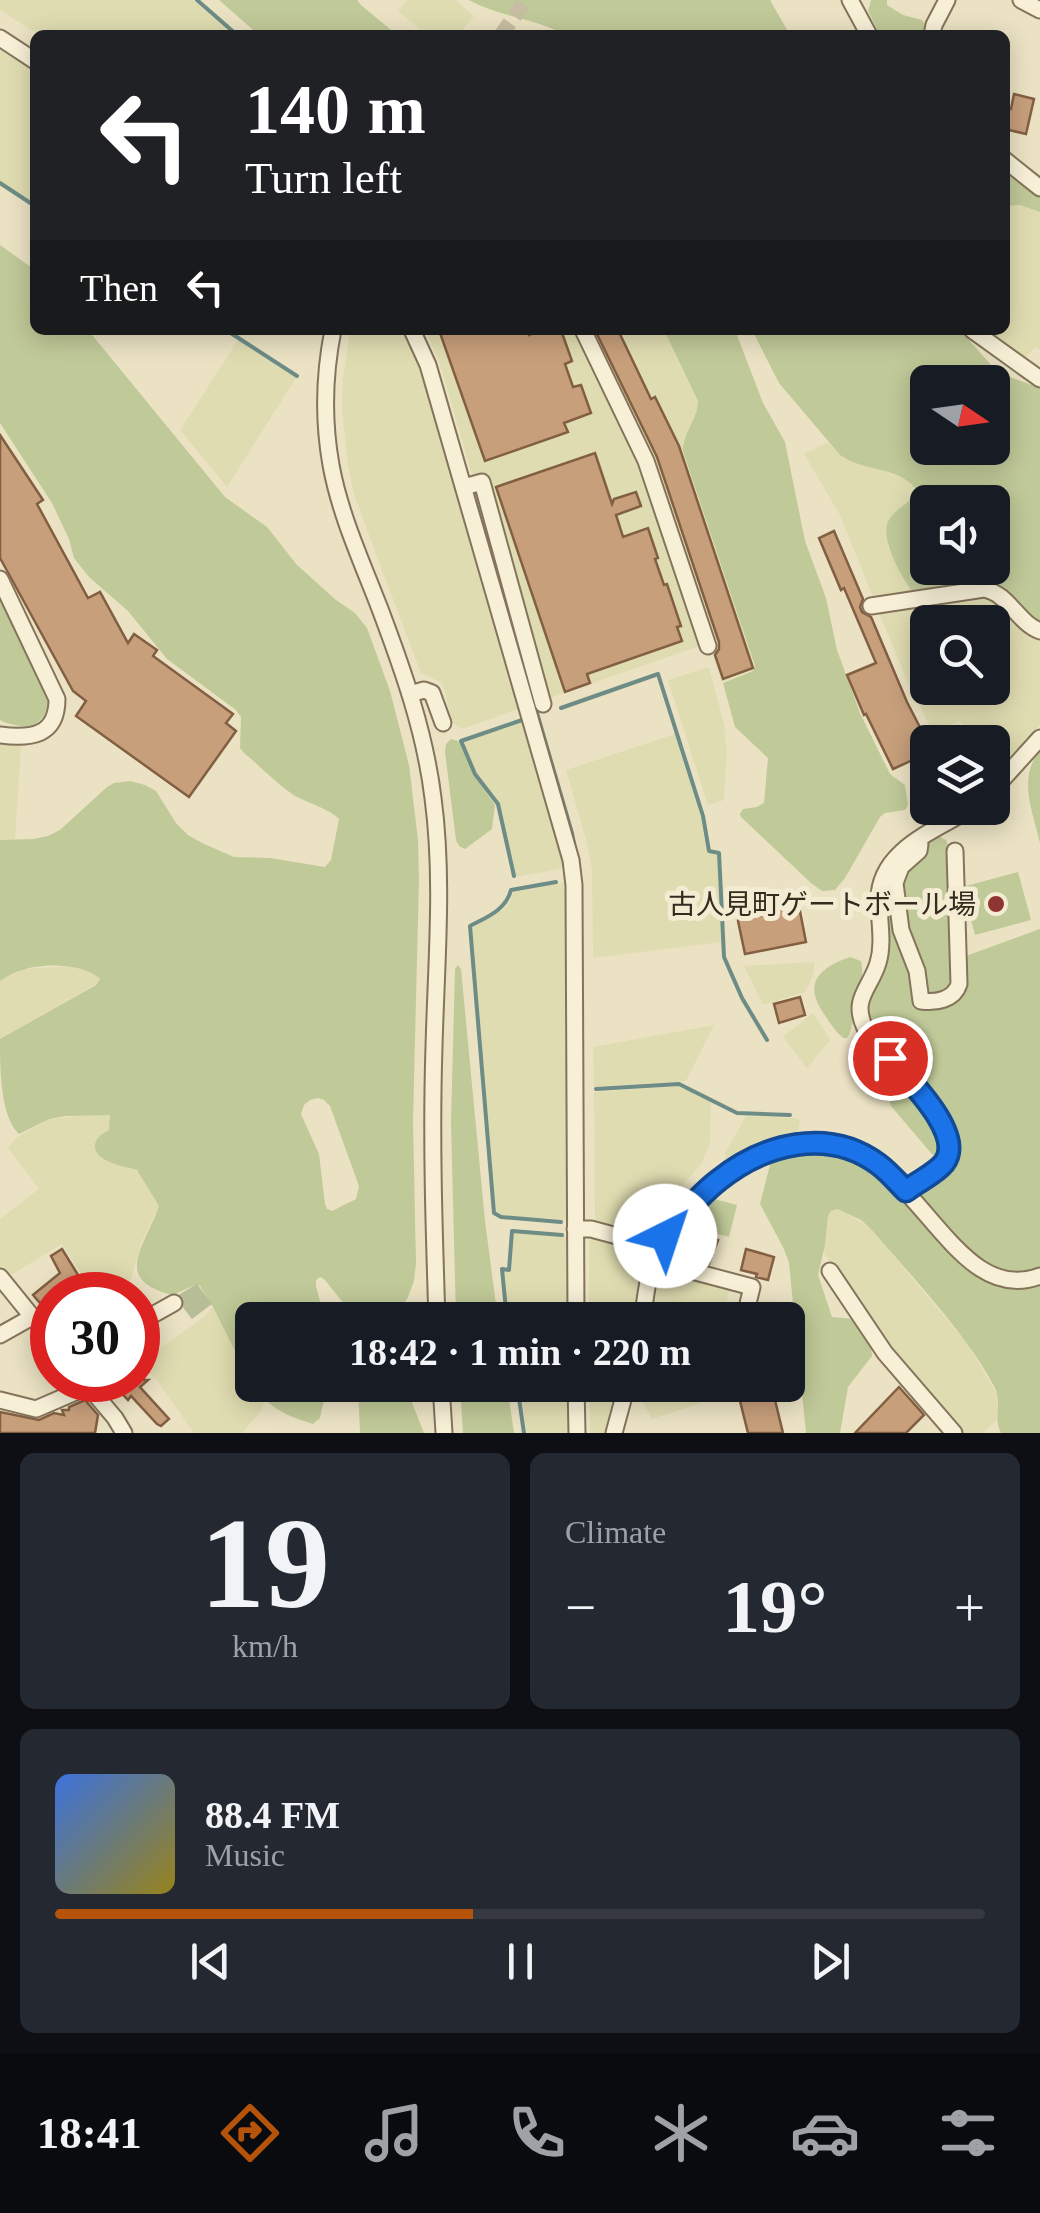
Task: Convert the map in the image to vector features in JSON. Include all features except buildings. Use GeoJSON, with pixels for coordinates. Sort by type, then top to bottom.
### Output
{"type":"FeatureCollection","features":[{"type":"Feature","properties":{"kind":"street"},"geometry":{"type":"LineString","coordinates":[[850,0],[867,30]]}},
{"type":"Feature","properties":{"kind":"street"},"geometry":{"type":"LineString","coordinates":[[933,30],[947,0]]}},
{"type":"Feature","properties":{"kind":"street"},"geometry":{"type":"LineString","coordinates":[[1021,0],[1040,10]]}},
{"type":"Feature","properties":{"kind":"street"},"geometry":{"type":"LineString","coordinates":[[0,38],[30,57]]}},
{"type":"Feature","properties":{"kind":"street"},"geometry":{"type":"LineString","coordinates":[[1010,164],[1040,188]]}},
{"type":"Feature","properties":{"kind":"street"},"geometry":{"type":"LineString","coordinates":[[332,335],[325,408],[331,469],[348,528],[410,694],[428,761],[437,839],[432,1122],[437,1302]]}},
{"type":"Feature","properties":{"kind":"street"},"geometry":{"type":"LineString","coordinates":[[414,335],[470,485],[573,873],[576,1302]]}},
{"type":"Feature","properties":{"kind":"street"},"geometry":{"type":"LineString","coordinates":[[585,335],[646,461],[708,646]]}},
{"type":"Feature","properties":{"kind":"street"},"geometry":{"type":"LineString","coordinates":[[979,335],[1040,379]]}},
{"type":"Feature","properties":{"kind":"street"},"geometry":{"type":"LineString","coordinates":[[470,485],[482,482],[543,704]]}},
{"type":"Feature","properties":{"kind":"street"},"geometry":{"type":"LineString","coordinates":[[0,579],[57,698],[54,719],[38,734],[0,735]]}},
{"type":"Feature","properties":{"kind":"street"},"geometry":{"type":"LineString","coordinates":[[871,606],[984,590],[1000,595],[1022,620],[1040,631]]}},
{"type":"Feature","properties":{"kind":"street"},"geometry":{"type":"LineString","coordinates":[[410,694],[424,690],[432,693],[443,723]]}},
{"type":"Feature","properties":{"kind":"street"},"geometry":{"type":"LineString","coordinates":[[1010,771],[1040,738]]}},
{"type":"Feature","properties":{"kind":"street"},"geometry":{"type":"LineString","coordinates":[[906,1191],[945,1161],[950,1142],[925,1100],[865,1028],[860,998],[881,951],[879,901],[883,874],[898,853],[943,825]]}},
{"type":"Feature","properties":{"kind":"street"},"geometry":{"type":"LineString","coordinates":[[918,840],[921,848],[901,867],[895,883],[901,930],[917,971],[920,1001],[950,997],[959,984],[955,851]]}},
{"type":"Feature","properties":{"kind":"street"},"geometry":{"type":"LineString","coordinates":[[646,1302],[656,1254],[699,1198],[717,1181],[758,1156],[803,1142],[824,1143],[876,1162],[977,1269],[995,1278],[1014,1281],[1040,1276]]}},
{"type":"Feature","properties":{"kind":"street"},"geometry":{"type":"LineString","coordinates":[[575,1229],[591,1229],[752,1287],[748,1302]]}},
{"type":"Feature","properties":{"kind":"street"},"geometry":{"type":"LineString","coordinates":[[830,1271],[885,1354],[954,1433]]}},
{"type":"Feature","properties":{"kind":"street"},"geometry":{"type":"LineString","coordinates":[[0,1277],[30,1314]]}},
{"type":"Feature","properties":{"kind":"street"},"geometry":{"type":"LineString","coordinates":[[160,1311],[174,1303]]}},
{"type":"Feature","properties":{"kind":"street"},"geometry":{"type":"LineString","coordinates":[[0,1334],[30,1318]]}},
{"type":"Feature","properties":{"kind":"street"},"geometry":{"type":"LineString","coordinates":[[0,1400],[36,1409],[50,1402]]}},
{"type":"Feature","properties":{"kind":"street"},"geometry":{"type":"LineString","coordinates":[[101,1402],[124,1433]]}},
{"type":"Feature","properties":{"kind":"street"},"geometry":{"type":"LineString","coordinates":[[442,1402],[444,1433]]}},
{"type":"Feature","properties":{"kind":"street"},"geometry":{"type":"LineString","coordinates":[[576,1402],[577,1433]]}},
{"type":"Feature","properties":{"kind":"street"},"geometry":{"type":"LineString","coordinates":[[614,1433],[622,1402]]}},
{"type":"Feature","properties":{"kind":"shaded area"},"geometry":{"type":"Polygon","coordinates":[[[0,0],[193,0],[228,30],[31,30],[0,10],[0,0]]]}},
{"type":"Feature","properties":{"kind":"shaded area"},"geometry":{"type":"Polygon","coordinates":[[[407,0],[455,0],[474,16],[462,30],[421,30],[398,11],[407,0]]]}},
{"type":"Feature","properties":{"kind":"shaded area"},"geometry":{"type":"Polygon","coordinates":[[[0,44],[30,64],[30,200],[0,181],[0,44]]]}},
{"type":"Feature","properties":{"kind":"shaded area"},"geometry":{"type":"Polygon","coordinates":[[[1010,206],[1040,212],[1040,350],[1035,347],[1024,360],[990,335],[1010,335],[1010,206]]]}},
{"type":"Feature","properties":{"kind":"shaded area"},"geometry":{"type":"Polygon","coordinates":[[[349,335],[407,335],[417,353],[520,704],[518,709],[462,729],[453,723],[442,683],[421,673],[354,494],[342,408],[349,335]]]}},
{"type":"Feature","properties":{"kind":"shaded area"},"geometry":{"type":"Polygon","coordinates":[[[427,335],[666,335],[698,401],[684,441],[755,669],[722,682],[708,643],[538,702],[439,361],[427,335]]]}},
{"type":"Feature","properties":{"kind":"shaded area"},"geometry":{"type":"Polygon","coordinates":[[[238,340],[296,378],[227,487],[180,430],[238,340]]]}},
{"type":"Feature","properties":{"kind":"shaded area"},"geometry":{"type":"Polygon","coordinates":[[[828,442],[844,459],[913,484],[910,502],[888,520],[888,547],[913,596],[882,600],[873,597],[840,515],[804,454],[828,442]]]}},
{"type":"Feature","properties":{"kind":"shaded area"},"geometry":{"type":"Polygon","coordinates":[[[984,594],[999,605],[910,605],[910,686],[879,613],[881,609],[984,594]]]}},
{"type":"Feature","properties":{"kind":"shaded area"},"geometry":{"type":"Polygon","coordinates":[[[1010,613],[1040,635],[1040,725],[1010,757],[1010,725],[964,725],[959,721],[929,725],[919,705],[1010,705],[1010,613]]]}},
{"type":"Feature","properties":{"kind":"shaded area"},"geometry":{"type":"Polygon","coordinates":[[[709,667],[727,751],[724,800],[708,805],[668,680],[709,667]]]}},
{"type":"Feature","properties":{"kind":"shaded area"},"geometry":{"type":"Polygon","coordinates":[[[525,720],[565,861],[560,869],[515,877],[499,803],[476,773],[463,742],[525,720]]]}},
{"type":"Feature","properties":{"kind":"shaded area"},"geometry":{"type":"Polygon","coordinates":[[[675,734],[701,817],[707,852],[717,855],[721,942],[593,958],[592,870],[566,770],[675,734]]]}},
{"type":"Feature","properties":{"kind":"shaded area"},"geometry":{"type":"Polygon","coordinates":[[[0,741],[21,744],[15,840],[0,840],[0,741]]]}},
{"type":"Feature","properties":{"kind":"shaded area"},"geometry":{"type":"Polygon","coordinates":[[[566,882],[569,1220],[502,1215],[496,1211],[472,928],[503,910],[513,892],[566,882]]]}},
{"type":"Feature","properties":{"kind":"shaded area"},"geometry":{"type":"Polygon","coordinates":[[[815,962],[805,992],[763,1005],[744,966],[815,962]]]}},
{"type":"Feature","properties":{"kind":"shaded area"},"geometry":{"type":"Polygon","coordinates":[[[73,966],[98,976],[99,982],[0,1039],[0,981],[23,969],[73,966]]]}},
{"type":"Feature","properties":{"kind":"shaded area"},"geometry":{"type":"Polygon","coordinates":[[[813,1013],[830,1040],[807,1068],[783,1037],[813,1013]]]}},
{"type":"Feature","properties":{"kind":"shaded area"},"geometry":{"type":"Polygon","coordinates":[[[714,1025],[686,1081],[594,1087],[593,1047],[714,1025]]]}},
{"type":"Feature","properties":{"kind":"shaded area"},"geometry":{"type":"Polygon","coordinates":[[[679,1086],[711,1102],[710,1142],[702,1163],[640,1232],[595,1220],[594,1092],[679,1086]]]}},
{"type":"Feature","properties":{"kind":"shaded area"},"geometry":{"type":"Polygon","coordinates":[[[107,1113],[111,1118],[109,1131],[101,1134],[141,1175],[159,1206],[133,1272],[80,1272],[62,1244],[8,1277],[0,1267],[0,1219],[39,1189],[8,1148],[16,1138],[49,1119],[107,1113]]]}},
{"type":"Feature","properties":{"kind":"shaded area"},"geometry":{"type":"Polygon","coordinates":[[[746,1116],[800,1120],[797,1136],[728,1161],[725,1153],[746,1116]]]}},
{"type":"Feature","properties":{"kind":"shaded area"},"geometry":{"type":"Polygon","coordinates":[[[838,1209],[871,1229],[968,1345],[997,1394],[997,1420],[982,1433],[961,1433],[889,1350],[824,1253],[828,1216],[838,1209]]]}},
{"type":"Feature","properties":{"kind":"shaded area"},"geometry":{"type":"Polygon","coordinates":[[[514,1233],[569,1237],[569,1302],[507,1302],[504,1272],[511,1272],[514,1233]]]}},
{"type":"Feature","properties":{"kind":"shaded area"},"geometry":{"type":"Polygon","coordinates":[[[593,1238],[645,1253],[635,1302],[589,1302],[589,1241],[593,1238]]]}},
{"type":"Feature","properties":{"kind":"shaded area"},"geometry":{"type":"Polygon","coordinates":[[[659,1269],[730,1287],[727,1302],[653,1302],[659,1269]]]}},
{"type":"Feature","properties":{"kind":"shaded area"},"geometry":{"type":"Polygon","coordinates":[[[213,1307],[235,1352],[235,1402],[263,1402],[261,1411],[242,1433],[194,1433],[160,1385],[160,1348],[213,1307]]]}},
{"type":"Feature","properties":{"kind":"shaded area"},"geometry":{"type":"Polygon","coordinates":[[[522,1402],[570,1402],[571,1433],[527,1433],[522,1402]]]}},
{"type":"Feature","properties":{"kind":"shaded area"},"geometry":{"type":"Polygon","coordinates":[[[590,1402],[612,1402],[604,1433],[590,1433],[590,1402]]]}},
{"type":"Feature","properties":{"kind":"shaded area"},"geometry":{"type":"Polygon","coordinates":[[[643,1402],[700,1402],[700,1403],[652,1419],[643,1402]]]}},
{"type":"Feature","properties":{"kind":"green space"},"geometry":{"type":"Polygon","coordinates":[[[219,0],[357,0],[391,30],[253,30],[219,0]]]}},
{"type":"Feature","properties":{"kind":"green space"},"geometry":{"type":"Polygon","coordinates":[[[469,0],[770,0],[787,30],[554,30],[469,0]]]}},
{"type":"Feature","properties":{"kind":"green space"},"geometry":{"type":"Polygon","coordinates":[[[871,0],[887,0],[887,5],[903,15],[922,20],[926,30],[878,30],[868,11],[871,0]]]}},
{"type":"Feature","properties":{"kind":"green space"},"geometry":{"type":"Polygon","coordinates":[[[1010,170],[1040,193],[1040,212],[1010,206],[1010,170]]]}},
{"type":"Feature","properties":{"kind":"green space"},"geometry":{"type":"Polygon","coordinates":[[[0,245],[30,266],[30,335],[92,335],[225,497],[267,527],[297,565],[355,613],[367,628],[390,691],[409,765],[418,840],[413,1121],[416,1264],[405,1302],[343,1302],[320,1277],[316,1286],[320,1302],[235,1302],[235,1351],[200,1286],[173,1295],[160,1290],[160,1272],[137,1271],[141,1247],[159,1206],[137,1170],[103,1159],[96,1151],[98,1138],[109,1130],[110,1115],[49,1119],[19,1134],[8,1116],[2,1091],[0,1039],[96,985],[100,979],[74,967],[41,966],[13,973],[0,981],[0,840],[48,836],[60,830],[107,787],[130,781],[156,791],[188,835],[234,857],[325,867],[331,860],[339,819],[295,796],[244,753],[240,748],[241,717],[236,710],[167,659],[128,611],[89,577],[74,558],[52,503],[0,423],[0,245]],[[318,1098],[310,1100],[301,1114],[319,1154],[327,1209],[332,1211],[356,1199],[359,1186],[330,1106],[318,1098]]]}},
{"type":"Feature","properties":{"kind":"green space"},"geometry":{"type":"Polygon","coordinates":[[[666,335],[737,335],[763,403],[785,442],[805,541],[860,713],[890,774],[905,785],[905,810],[880,817],[835,890],[822,891],[811,883],[740,814],[743,809],[764,803],[768,758],[735,727],[723,683],[753,671],[755,666],[683,451],[698,401],[666,335]]]}},
{"type":"Feature","properties":{"kind":"green space"},"geometry":{"type":"Polygon","coordinates":[[[755,335],[964,335],[991,365],[910,365],[910,465],[1010,465],[1010,377],[1040,388],[1040,626],[1003,592],[913,593],[889,545],[890,518],[910,499],[910,585],[1010,585],[1010,485],[912,485],[899,476],[840,455],[779,383],[755,335]]]}},
{"type":"Feature","properties":{"kind":"green space"},"geometry":{"type":"Polygon","coordinates":[[[0,595],[47,688],[46,710],[37,723],[29,726],[0,720],[0,595]]]}},
{"type":"Feature","properties":{"kind":"green space"},"geometry":{"type":"Polygon","coordinates":[[[451,739],[462,746],[474,775],[495,805],[492,829],[465,849],[456,840],[445,752],[451,739]]]}},
{"type":"Feature","properties":{"kind":"green space"},"geometry":{"type":"Polygon","coordinates":[[[1040,751],[1040,843],[1028,783],[1033,761],[1040,751]]]}},
{"type":"Feature","properties":{"kind":"green space"},"geometry":{"type":"Polygon","coordinates":[[[938,836],[946,840],[951,852],[966,956],[1040,929],[1040,1268],[1022,1273],[1004,1271],[974,1255],[924,1201],[922,1187],[955,1154],[869,1025],[866,1000],[887,892],[938,836]]]}},
{"type":"Feature","properties":{"kind":"green space","name":"古人見町ゲートボール場"},"geometry":{"type":"Polygon","coordinates":[[[1018,872],[1031,920],[975,935],[962,887],[1018,872]]]}},
{"type":"Feature","properties":{"kind":"green space"},"geometry":{"type":"Polygon","coordinates":[[[850,957],[861,961],[862,978],[851,1030],[843,1038],[822,1011],[814,991],[818,976],[850,957]]]}},
{"type":"Feature","properties":{"kind":"green space"},"geometry":{"type":"Polygon","coordinates":[[[458,965],[461,969],[496,1302],[456,1302],[451,1122],[458,965]]]}},
{"type":"Feature","properties":{"kind":"green space"},"geometry":{"type":"Polygon","coordinates":[[[900,1085],[908,1086],[942,1135],[941,1156],[931,1153],[891,1106],[891,1094],[900,1085]]]}},
{"type":"Feature","properties":{"kind":"green space"},"geometry":{"type":"Polygon","coordinates":[[[821,1151],[854,1160],[874,1171],[943,1247],[977,1275],[996,1284],[1017,1287],[1040,1284],[1040,1433],[1001,1433],[995,1388],[969,1347],[871,1229],[838,1209],[828,1216],[818,1275],[832,1317],[854,1319],[871,1343],[872,1356],[848,1387],[840,1433],[806,1433],[805,1302],[793,1302],[789,1263],[760,1204],[771,1161],[784,1154],[821,1151]]]}},
{"type":"Feature","properties":{"kind":"green space"},"geometry":{"type":"Polygon","coordinates":[[[711,1198],[737,1205],[729,1237],[686,1226],[711,1198]]]}},
{"type":"Feature","properties":{"kind":"green space"},"geometry":{"type":"Polygon","coordinates":[[[197,1284],[212,1304],[192,1319],[175,1297],[197,1284]]]}},
{"type":"Feature","properties":{"kind":"green space"},"geometry":{"type":"Polygon","coordinates":[[[268,1402],[323,1402],[320,1418],[313,1424],[268,1402]]]}},
{"type":"Feature","properties":{"kind":"green space"},"geometry":{"type":"Polygon","coordinates":[[[359,1402],[412,1402],[424,1433],[360,1433],[359,1402]]]}},
{"type":"Feature","properties":{"kind":"green space"},"geometry":{"type":"Polygon","coordinates":[[[461,1402],[509,1402],[514,1433],[463,1433],[461,1402]]]}},
{"type":"Feature","properties":{"kind":"waterway"},"geometry":{"type":"LineString","coordinates":[[197,0],[231,30]]}},
{"type":"Feature","properties":{"kind":"waterway"},"geometry":{"type":"LineString","coordinates":[[0,183],[30,203]]}},
{"type":"Feature","properties":{"kind":"waterway"},"geometry":{"type":"LineString","coordinates":[[234,335],[297,376]]}},
{"type":"Feature","properties":{"kind":"waterway"},"geometry":{"type":"LineString","coordinates":[[422,335],[434,361]]}},
{"type":"Feature","properties":{"kind":"waterway"},"geometry":{"type":"LineString","coordinates":[[472,490],[572,833],[580,875]]}},
{"type":"Feature","properties":{"kind":"waterway"},"geometry":{"type":"LineString","coordinates":[[561,708],[658,674],[703,816],[709,851],[719,853],[724,957],[767,1040]]}},
{"type":"Feature","properties":{"kind":"waterway"},"geometry":{"type":"LineString","coordinates":[[514,876],[498,804],[475,774],[461,741],[525,719]]}},
{"type":"Feature","properties":{"kind":"waterway"},"geometry":{"type":"LineString","coordinates":[[556,882],[511,890],[500,908],[470,926],[494,1213],[501,1217],[561,1222]]}},
{"type":"Feature","properties":{"kind":"waterway"},"geometry":{"type":"LineString","coordinates":[[596,1089],[679,1084],[737,1113],[790,1115]]}},
{"type":"Feature","properties":{"kind":"waterway"},"geometry":{"type":"LineString","coordinates":[[505,1302],[502,1269],[509,1270],[512,1231],[562,1235]]}},
{"type":"Feature","properties":{"kind":"waterway"},"geometry":{"type":"LineString","coordinates":[[519,1402],[524,1433]]}},
{"type":"Feature","properties":{"kind":"tunnel"},"geometry":{"type":"LineString","coordinates":[[505,30],[526,0]]}},
{"type":"Feature","properties":{"kind":"place","name":"古人見町ゲートボール場"},"geometry":{"type":"Point","coordinates":[996,904]}},
{"type":"Feature","properties":{"kind":"route"},"geometry":{"type":"LineString","coordinates":[[665,1236],[717,1181],[781,1147],[824,1143],[860,1153],[876,1162],[906,1191],[938,1168],[950,1152],[947,1133],[890,1058]]}}]}
